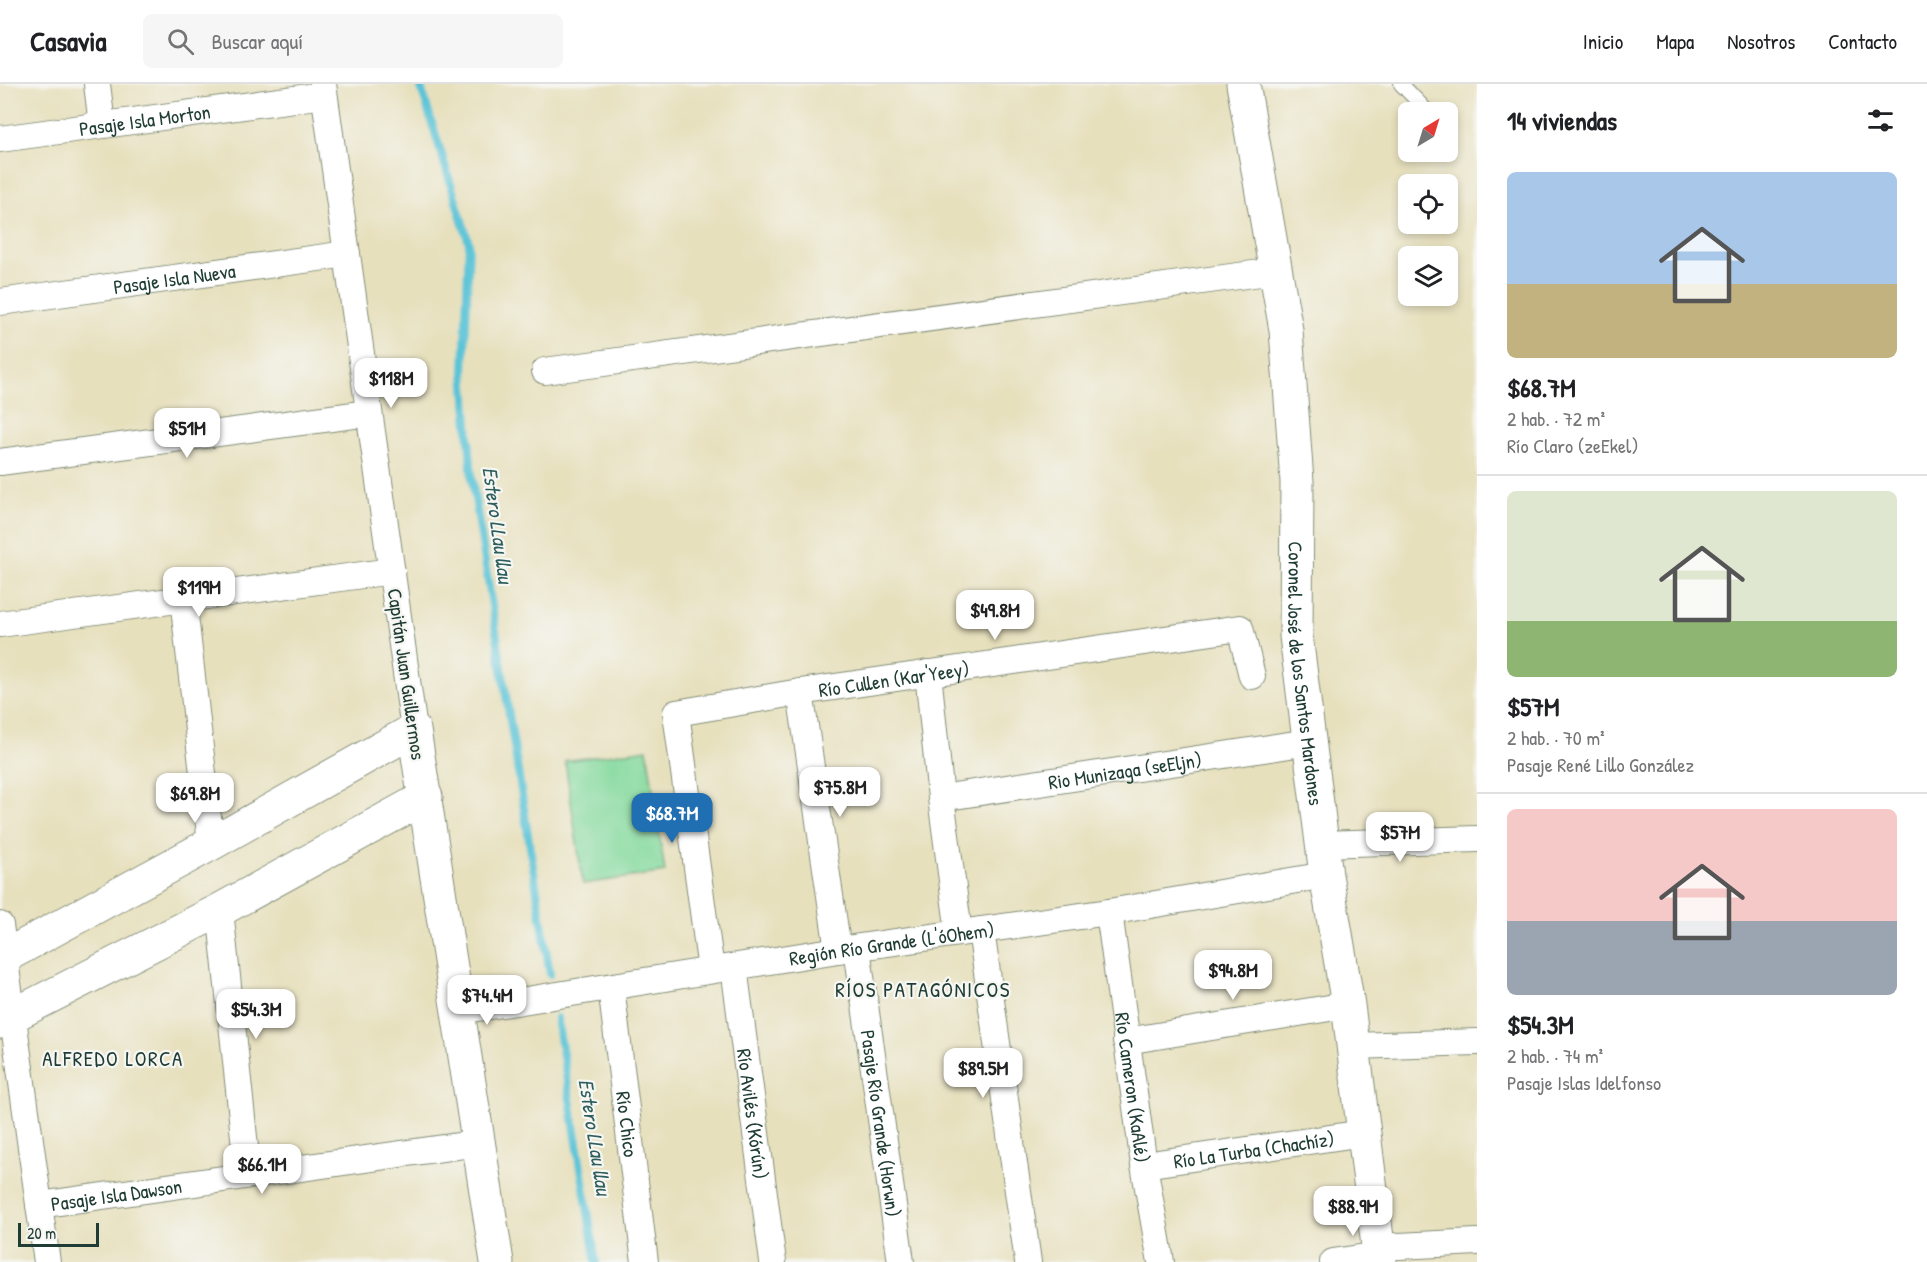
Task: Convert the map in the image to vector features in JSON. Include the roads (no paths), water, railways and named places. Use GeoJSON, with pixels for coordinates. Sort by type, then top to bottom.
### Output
{"type":"FeatureCollection","features":[{"type":"Feature","properties":{"kind":"street"},"geometry":{"type":"LineString","coordinates":[[97,84],[102,125]]}},
{"type":"Feature","properties":{"kind":"street","name":"Coronel José de los Santos Mardones"},"geometry":{"type":"LineString","coordinates":[[1242,84],[1286,330],[1297,482],[1296,636],[1324,860],[1348,1005],[1379,1255]]}},
{"type":"Feature","properties":{"kind":"street","name":"Pasaje Isla Morton"},"geometry":{"type":"LineString","coordinates":[[0,139],[324,89]]}},
{"type":"Feature","properties":{"kind":"street","name":"Capitán Juan Guillermos"},"geometry":{"type":"LineString","coordinates":[[324,89],[414,730],[497,1262]]}},
{"type":"Feature","properties":{"kind":"street","name":"Pasaje Isla Nueva"},"geometry":{"type":"LineString","coordinates":[[0,302],[347,254]]}},
{"type":"Feature","properties":{"kind":"street"},"geometry":{"type":"LineString","coordinates":[[545,371],[1275,271]]}},
{"type":"Feature","properties":{"kind":"street"},"geometry":{"type":"LineString","coordinates":[[0,462],[369,413]]}},
{"type":"Feature","properties":{"kind":"street"},"geometry":{"type":"LineString","coordinates":[[0,624],[392,571]]}},
{"type":"Feature","properties":{"kind":"street"},"geometry":{"type":"LineString","coordinates":[[183,598],[211,844]]}},
{"type":"Feature","properties":{"kind":"street","name":"Río Cullen (Kar'Yeey)"},"geometry":{"type":"LineString","coordinates":[[676,713],[800,692],[1240,628],[1252,676]]}},
{"type":"Feature","properties":{"kind":"street"},"geometry":{"type":"LineString","coordinates":[[928,673],[940,798],[970,931],[1021,1261]]}},
{"type":"Feature","properties":{"kind":"street","name":"Pasaje Río Grande (Horwn)"},"geometry":{"type":"LineString","coordinates":[[800,692],[848,949],[901,1262]]}},
{"type":"Feature","properties":{"kind":"street","name":"Río Avilés (Kórún)"},"geometry":{"type":"LineString","coordinates":[[676,713],[723,968],[773,1262]]}},
{"type":"Feature","properties":{"kind":"street"},"geometry":{"type":"LineString","coordinates":[[47,1262],[6,1019],[1,947],[211,844],[414,730]]}},
{"type":"Feature","properties":{"kind":"street","name":"Rio Munizaga (seEljn)"},"geometry":{"type":"LineString","coordinates":[[940,798],[1309,742]]}},
{"type":"Feature","properties":{"kind":"street"},"geometry":{"type":"LineString","coordinates":[[6,1019],[220,910],[426,797]]}},
{"type":"Feature","properties":{"kind":"street","name":"Región Río Grande (L'óOhem)"},"geometry":{"type":"LineString","coordinates":[[459,1011],[723,968],[1108,912],[1324,860],[1477,839]]}},
{"type":"Feature","properties":{"kind":"street"},"geometry":{"type":"LineString","coordinates":[[220,910],[248,1175]]}},
{"type":"Feature","properties":{"kind":"street","name":"Río Cameron (KaAlé)"},"geometry":{"type":"LineString","coordinates":[[1108,912],[1144,1165],[1161,1262]]}},
{"type":"Feature","properties":{"kind":"street","name":"Río Chico"},"geometry":{"type":"LineString","coordinates":[[611,987],[645,1262]]}},
{"type":"Feature","properties":{"kind":"street"},"geometry":{"type":"LineString","coordinates":[[1126,1041],[1348,1005]]}},
{"type":"Feature","properties":{"kind":"street"},"geometry":{"type":"LineString","coordinates":[[1353,1046],[1477,1042]]}},
{"type":"Feature","properties":{"kind":"street","name":"Río La Turba (Chachíz)"},"geometry":{"type":"LineString","coordinates":[[1144,1165],[1364,1133]]}},
{"type":"Feature","properties":{"kind":"street","name":"Pasaje Isla Dawson"},"geometry":{"type":"LineString","coordinates":[[39,1205],[479,1143]]}},
{"type":"Feature","properties":{"kind":"street"},"geometry":{"type":"LineString","coordinates":[[1333,1262],[1477,1242]]}},
{"type":"Feature","properties":{"kind":"lane"},"geometry":{"type":"LineString","coordinates":[[1401,84],[1418,102]]}},
{"type":"Feature","properties":{"kind":"waterway","name":"Estero LLau llau"},"geometry":{"type":"LineString","coordinates":[[420,84],[469,243],[464,372],[472,479],[550,974]]}},
{"type":"Feature","properties":{"kind":"waterway","name":"Estero LLau llau"},"geometry":{"type":"LineString","coordinates":[[557,1018],[596,1262]]}},
{"type":"Feature","properties":{"kind":"district","name":"RÍOS PATAGÓNICOS"},"geometry":{"type":"Point","coordinates":[923,989]}},
{"type":"Feature","properties":{"kind":"district","name":"ALFREDO LORCA"},"geometry":{"type":"Point","coordinates":[113,1058]}}]}
